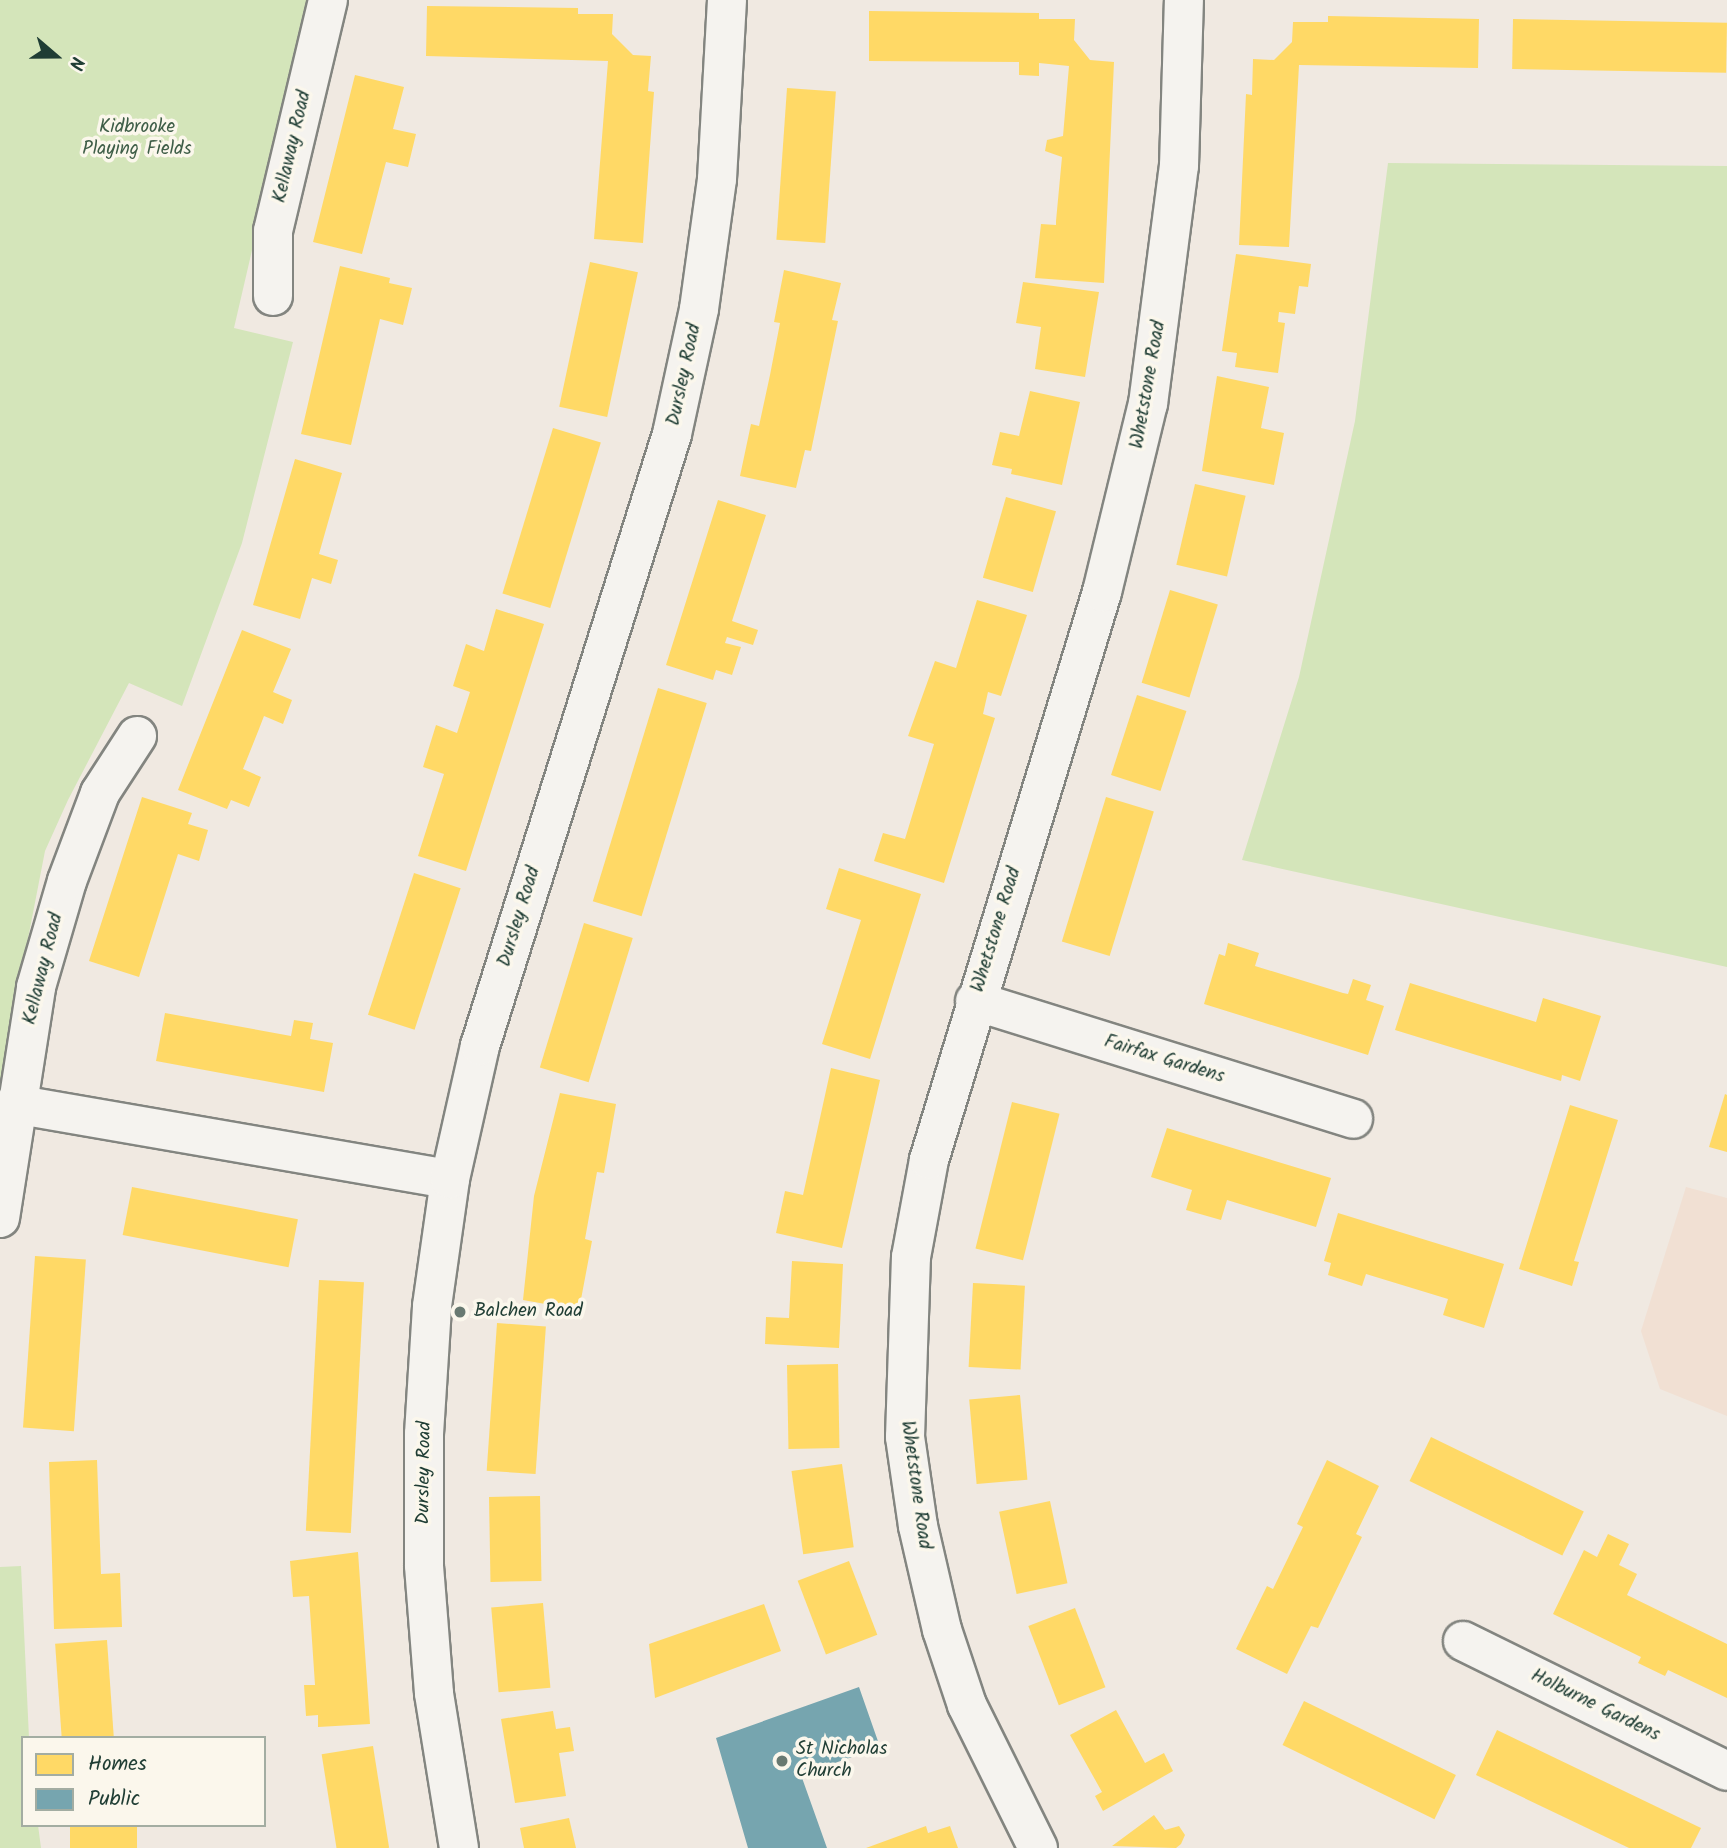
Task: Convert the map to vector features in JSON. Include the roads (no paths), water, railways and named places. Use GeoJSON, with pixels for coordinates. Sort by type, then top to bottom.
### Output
{"type":"FeatureCollection","features":[{"type":"Feature","properties":{"kind":"street","name":"Kellaway Road"},"geometry":{"type":"LineString","coordinates":[[273,296],[272,231],[328,0]]}},
{"type":"Feature","properties":{"kind":"street","name":"Dursley Road"},"geometry":{"type":"LineString","coordinates":[[459,1848],[433,1693],[424,1552],[424,1434],[432,1306],[450,1179],[480,1045],[672,435],[698,309],[717,179],[727,0]]}},
{"type":"Feature","properties":{"kind":"street","name":"Whetstone Road"},"geometry":{"type":"LineString","coordinates":[[1038,1848],[972,1717],[942,1630],[918,1526],[905,1437],[911,1257],[929,1160],[975,1001],[1102,592],[1148,404],[1179,166],[1184,0]]}},
{"type":"Feature","properties":{"kind":"street","name":"Kellaway Road"},"geometry":{"type":"LineString","coordinates":[[0,1218],[14,1104],[36,987],[67,881],[100,793],[137,736]]}},
{"type":"Feature","properties":{"kind":"street","name":"Fairfax Gardens"},"geometry":{"type":"LineString","coordinates":[[975,1001],[1353,1119]]}},
{"type":"Feature","properties":{"kind":"street"},"geometry":{"type":"LineString","coordinates":[[14,1104],[450,1179]]}},
{"type":"Feature","properties":{"kind":"street","name":"Holburne Gardens"},"geometry":{"type":"LineString","coordinates":[[1463,1641],[1727,1771]]}},
{"type":"Feature","properties":{"kind":"place","name":"Balchen Road"},"geometry":{"type":"Point","coordinates":[460,1312]}},
{"type":"Feature","properties":{"kind":"place","name":"St Nicholas Church"},"geometry":{"type":"Point","coordinates":[782,1761]}},
{"type":"Feature","properties":{"kind":"park label","name":"Kidbrooke Playing Fields"},"geometry":{"type":"Point","coordinates":[137,139]}}]}
